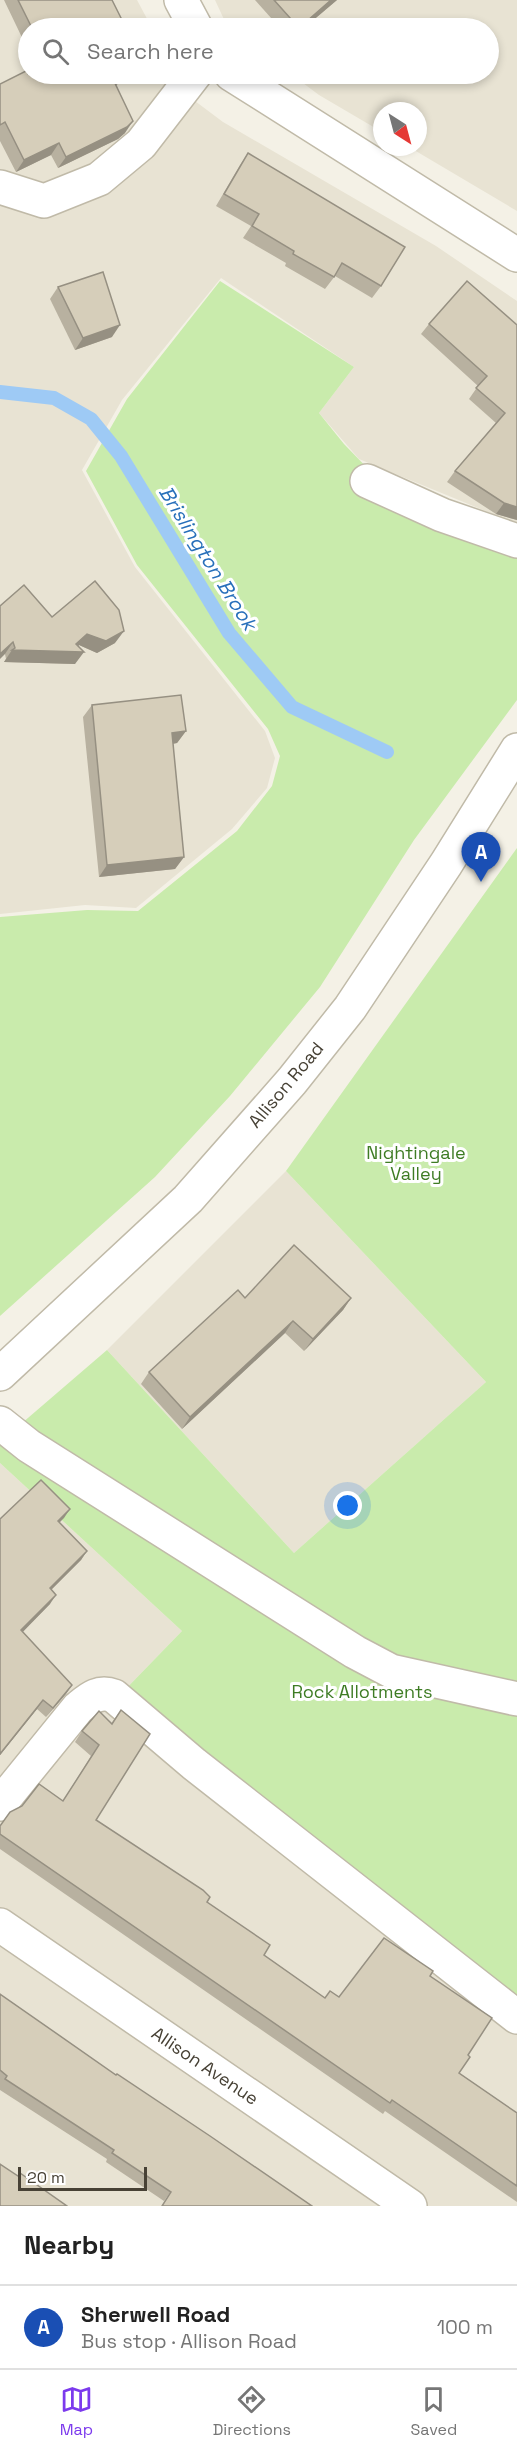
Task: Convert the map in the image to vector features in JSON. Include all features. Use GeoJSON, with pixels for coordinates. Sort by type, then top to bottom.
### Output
{"type":"FeatureCollection","features":[{"type":"Feature","properties":{"kind":"street"},"geometry":{"type":"LineString","coordinates":[[181,0],[191,18]]}},
{"type":"Feature","properties":{"kind":"street"},"geometry":{"type":"LineString","coordinates":[[0,187],[44,201],[99,179],[141,144],[187,84]]}},
{"type":"Feature","properties":{"kind":"street"},"geometry":{"type":"LineString","coordinates":[[247,84],[517,255]]}},
{"type":"Feature","properties":{"kind":"street"},"geometry":{"type":"LineString","coordinates":[[367,481],[442,515],[517,541]]}},
{"type":"Feature","properties":{"kind":"street","name":"Allison Road"},"geometry":{"type":"LineString","coordinates":[[0,1374],[188,1199],[292,1081],[350,1008],[446,864],[517,750]]}},
{"type":"Feature","properties":{"kind":"street"},"geometry":{"type":"LineString","coordinates":[[0,1423],[29,1446],[355,1652],[390,1671],[517,1699]]}},
{"type":"Feature","properties":{"kind":"street"},"geometry":{"type":"LineString","coordinates":[[0,1804],[78,1708],[92,1696],[106,1693],[114,1696],[194,1764],[517,2017]]}},
{"type":"Feature","properties":{"kind":"street","name":"Allison Avenue"},"geometry":{"type":"LineString","coordinates":[[0,1925],[410,2206]]}},
{"type":"Feature","properties":{"kind":"shaded area"},"geometry":{"type":"Polygon","coordinates":[[[0,0],[137,0],[147,18],[18,18],[18,84],[184,84],[195,101],[223,122],[436,246],[517,301],[517,524],[359,459],[319,413],[354,367],[221,278],[122,400],[82,470],[135,567],[265,731],[275,758],[267,788],[232,829],[136,908],[85,905],[0,914],[0,0]]]}},
{"type":"Feature","properties":{"kind":"shaded area"},"geometry":{"type":"Polygon","coordinates":[[[215,0],[517,0],[517,211],[424,156],[427,156],[427,102],[373,102],[373,127],[304,84],[499,84],[499,18],[223,18],[215,0]]]}},
{"type":"Feature","properties":{"kind":"shaded area"},"geometry":{"type":"Polygon","coordinates":[[[286,1171],[486,1382],[294,1553],[107,1350],[286,1171]]]}},
{"type":"Feature","properties":{"kind":"shaded area"},"geometry":{"type":"Polygon","coordinates":[[[0,1463],[182,1631],[118,1697],[517,2015],[517,2206],[0,2206],[0,1463]]]}},
{"type":"Feature","properties":{"kind":"green space"},"geometry":{"type":"Polygon","coordinates":[[[220,281],[354,367],[319,413],[344,444],[375,476],[371,500],[517,557],[517,700],[414,840],[320,987],[230,1096],[155,1177],[0,1316],[0,917],[87,910],[138,911],[237,831],[272,786],[280,756],[268,729],[137,565],[86,471],[127,399],[220,281]]]}},
{"type":"Feature","properties":{"kind":"green space","name":"Rock Allotments"},"geometry":{"type":"Polygon","coordinates":[[[517,848],[517,2015],[118,1697],[182,1631],[0,1463],[0,1442],[107,1350],[294,1553],[486,1382],[286,1171],[517,848]]]}},
{"type":"Feature","properties":{"kind":"building"},"geometry":{"type":"Polygon","coordinates":[[[18,0],[112,0],[121,18],[27,18],[18,0]]]}},
{"type":"Feature","properties":{"kind":"building"},"geometry":{"type":"Polygon","coordinates":[[[274,0],[331,0],[310,18],[290,18],[274,0]]]}},
{"type":"Feature","properties":{"kind":"building"},"geometry":{"type":"Polygon","coordinates":[[[18,75],[18,84],[115,84],[133,121],[127,127],[66,157],[59,143],[24,160],[5,122],[0,125],[0,84],[18,75]]]}},
{"type":"Feature","properties":{"kind":"building"},"geometry":{"type":"Polygon","coordinates":[[[248,153],[405,247],[381,286],[342,263],[334,277],[293,254],[294,251],[252,226],[259,214],[224,194],[248,153]]]}},
{"type":"Feature","properties":{"kind":"building"},"geometry":{"type":"Polygon","coordinates":[[[103,272],[120,325],[83,338],[58,287],[103,272]]]}},
{"type":"Feature","properties":{"kind":"building"},"geometry":{"type":"Polygon","coordinates":[[[467,281],[517,325],[517,507],[504,503],[455,471],[505,413],[476,388],[487,376],[429,324],[467,281]]]}},
{"type":"Feature","properties":{"kind":"building"},"geometry":{"type":"Polygon","coordinates":[[[95,581],[119,610],[124,631],[106,641],[87,634],[76,644],[84,652],[12,650],[15,648],[13,642],[0,654],[0,606],[24,585],[52,617],[95,581]]]}},
{"type":"Feature","properties":{"kind":"building"},"geometry":{"type":"Polygon","coordinates":[[[181,695],[186,731],[172,733],[184,857],[107,865],[92,705],[181,695]]]}},
{"type":"Feature","properties":{"kind":"building"},"geometry":{"type":"Polygon","coordinates":[[[294,1245],[351,1298],[313,1339],[293,1321],[190,1417],[149,1372],[238,1290],[245,1298],[294,1245]]]}},
{"type":"Feature","properties":{"kind":"building"},"geometry":{"type":"Polygon","coordinates":[[[41,1480],[70,1509],[58,1521],[87,1551],[50,1588],[56,1595],[21,1630],[72,1685],[53,1708],[43,1700],[0,1754],[0,1519],[41,1480]]]}},
{"type":"Feature","properties":{"kind":"building"},"geometry":{"type":"Polygon","coordinates":[[[121,1710],[150,1734],[96,1820],[203,1890],[210,1897],[207,1902],[270,1945],[264,1955],[325,1998],[330,1991],[339,1997],[384,1938],[433,1971],[430,1976],[492,2018],[459,2073],[517,2113],[517,2186],[392,2100],[390,2103],[0,1834],[0,1826],[10,1812],[22,1806],[39,1784],[63,1801],[99,1745],[82,1731],[99,1711],[112,1724],[121,1710]]]}},
{"type":"Feature","properties":{"kind":"building"},"geometry":{"type":"Polygon","coordinates":[[[0,1994],[116,2075],[312,2206],[162,2206],[171,2192],[112,2153],[114,2150],[5,2079],[7,2076],[0,2070],[0,1994]]]}},
{"type":"Feature","properties":{"kind":"building"},"geometry":{"type":"Polygon","coordinates":[[[0,2164],[18,2176],[20,2173],[67,2206],[0,2206],[0,2164]]]}},
{"type":"Feature","properties":{"kind":"waterway","name":"Brislington Brook"},"geometry":{"type":"LineString","coordinates":[[0,392],[54,398],[91,419],[121,456],[229,633],[292,707],[387,752]]}},
{"type":"Feature","properties":{"kind":"place","name":"Sherwell Road"},"geometry":{"type":"Point","coordinates":[481,882]}},
{"type":"Feature","properties":{"kind":"park label","name":"Nightingale Valley"},"geometry":{"type":"Point","coordinates":[416,1163]}}]}
